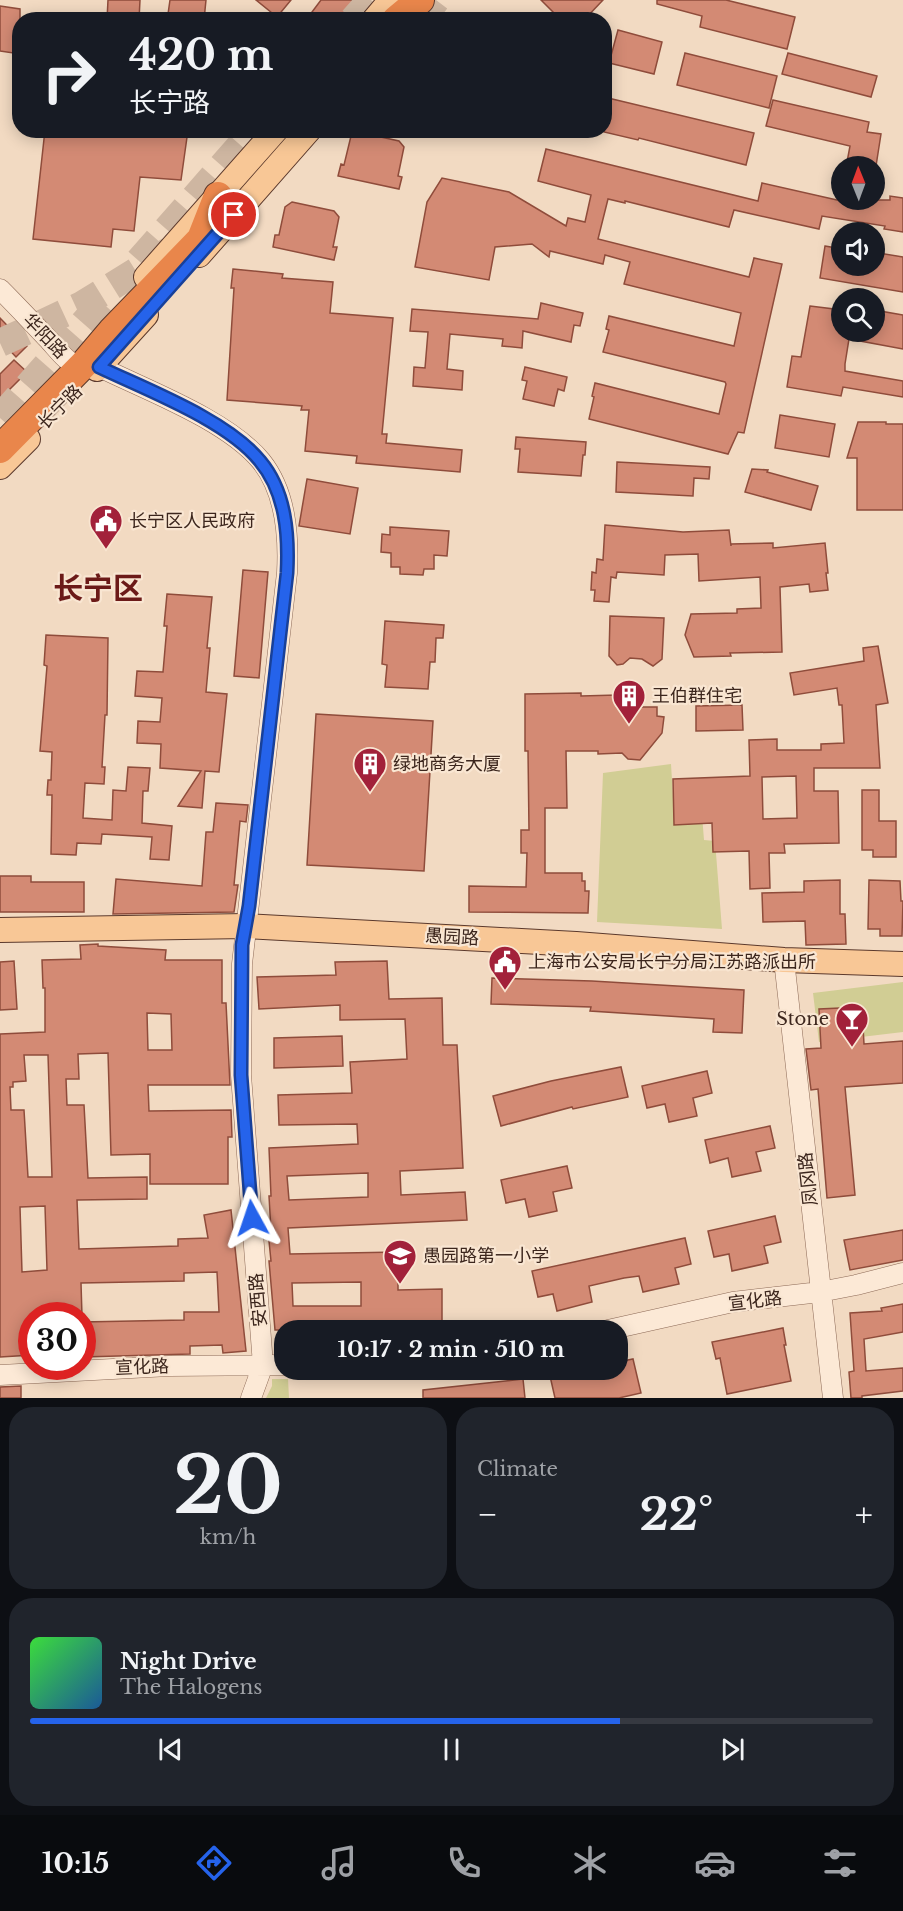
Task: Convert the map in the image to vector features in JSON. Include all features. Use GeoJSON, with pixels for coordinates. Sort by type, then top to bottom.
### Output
{"type":"FeatureCollection","features":[{"type":"Feature","properties":{"kind":"highway"},"geometry":{"type":"LineString","coordinates":[[406,12],[422,0]]}},
{"type":"Feature","properties":{"kind":"highway"},"geometry":{"type":"LineString","coordinates":[[0,449],[85,365],[112,331],[201,239],[218,196]]}},
{"type":"Feature","properties":{"kind":"main road"},"geometry":{"type":"LineString","coordinates":[[381,12],[392,0]]}},
{"type":"Feature","properties":{"kind":"main road"},"geometry":{"type":"LineString","coordinates":[[218,196],[269,138]]}},
{"type":"Feature","properties":{"kind":"main road","name":"长宁路"},"geometry":{"type":"LineString","coordinates":[[0,467],[85,365],[301,138]]}},
{"type":"Feature","properties":{"kind":"main road","name":"长宁路"},"geometry":{"type":"LineString","coordinates":[[0,435],[85,365]]}},
{"type":"Feature","properties":{"kind":"main road","name":"愚园路"},"geometry":{"type":"LineString","coordinates":[[0,930],[246,926],[576,944],[784,960],[903,964]]}},
{"type":"Feature","properties":{"kind":"street","name":"华阳路"},"geometry":{"type":"LineString","coordinates":[[0,289],[85,365]]}},
{"type":"Feature","properties":{"kind":"street","name":"安西路"},"geometry":{"type":"LineString","coordinates":[[85,365],[201,416],[246,446],[261,462],[272,479],[281,501],[287,526],[287,573],[242,945],[241,1075],[263,1365],[251,1398]]}},
{"type":"Feature","properties":{"kind":"street","name":"凤冈路"},"geometry":{"type":"LineString","coordinates":[[784,960],[833,1398]]}},
{"type":"Feature","properties":{"kind":"street","name":"宣化路"},"geometry":{"type":"LineString","coordinates":[[628,1326],[733,1302],[820,1292],[903,1273]]}},
{"type":"Feature","properties":{"kind":"street","name":"宣化路"},"geometry":{"type":"LineString","coordinates":[[0,1375],[169,1366],[274,1365]]}},
{"type":"Feature","properties":{"kind":"shaded area"},"geometry":{"type":"Polygon","coordinates":[[[671,764],[674,813],[702,815],[704,840],[715,841],[722,929],[597,922],[603,773],[671,764]]]}},
{"type":"Feature","properties":{"kind":"shaded area"},"geometry":{"type":"Polygon","coordinates":[[[903,982],[903,1032],[819,1042],[813,993],[903,982]]]}},
{"type":"Feature","properties":{"kind":"shaded area"},"geometry":{"type":"Polygon","coordinates":[[[272,1379],[288,1380],[289,1398],[266,1398],[272,1386],[272,1379]]]}},
{"type":"Feature","properties":{"kind":"building"},"geometry":{"type":"Polygon","coordinates":[[[108,0],[140,0],[139,12],[107,12],[108,0]]]}},
{"type":"Feature","properties":{"kind":"building"},"geometry":{"type":"Polygon","coordinates":[[[170,0],[206,0],[205,12],[168,12],[170,0]]]}},
{"type":"Feature","properties":{"kind":"building"},"geometry":{"type":"Polygon","coordinates":[[[256,0],[291,0],[281,12],[271,12],[256,0]]]}},
{"type":"Feature","properties":{"kind":"building"},"geometry":{"type":"Polygon","coordinates":[[[321,0],[357,0],[348,12],[312,12],[321,0]]]}},
{"type":"Feature","properties":{"kind":"building"},"geometry":{"type":"Polygon","coordinates":[[[541,0],[603,0],[592,12],[553,12],[541,0]]]}},
{"type":"Feature","properties":{"kind":"building"},"geometry":{"type":"Polygon","coordinates":[[[657,0],[726,0],[795,17],[787,49],[700,27],[702,16],[657,4],[657,0]]]}},
{"type":"Feature","properties":{"kind":"building"},"geometry":{"type":"Polygon","coordinates":[[[0,6],[20,9],[20,12],[12,12],[12,53],[0,51],[0,6]]]}},
{"type":"Feature","properties":{"kind":"building"},"geometry":{"type":"Polygon","coordinates":[[[618,30],[662,42],[654,74],[612,64],[612,52],[618,30]]]}},
{"type":"Feature","properties":{"kind":"building"},"geometry":{"type":"Polygon","coordinates":[[[685,53],[777,76],[769,108],[677,85],[685,53]]]}},
{"type":"Feature","properties":{"kind":"building"},"geometry":{"type":"Polygon","coordinates":[[[788,53],[877,76],[871,97],[782,74],[788,53]]]}},
{"type":"Feature","properties":{"kind":"building"},"geometry":{"type":"Polygon","coordinates":[[[612,99],[754,133],[746,165],[639,138],[638,140],[612,134],[612,99]]]}},
{"type":"Feature","properties":{"kind":"building"},"geometry":{"type":"Polygon","coordinates":[[[773,100],[869,122],[867,132],[881,134],[878,156],[848,156],[850,146],[766,126],[773,100]]]}},
{"type":"Feature","properties":{"kind":"building"},"geometry":{"type":"Polygon","coordinates":[[[44,138],[187,138],[181,180],[140,177],[134,231],[113,229],[111,247],[33,239],[44,138]]]}},
{"type":"Feature","properties":{"kind":"building"},"geometry":{"type":"Polygon","coordinates":[[[351,138],[385,138],[399,141],[404,147],[398,176],[402,177],[399,189],[338,176],[341,164],[344,165],[351,138]]]}},
{"type":"Feature","properties":{"kind":"building"},"geometry":{"type":"Polygon","coordinates":[[[546,149],[758,201],[762,183],[831,199],[831,210],[885,210],[885,200],[890,200],[890,196],[903,198],[903,232],[885,229],[885,222],[860,222],[822,216],[819,229],[734,210],[729,227],[625,201],[625,203],[608,199],[598,239],[749,277],[754,258],[782,264],[744,433],[738,432],[728,454],[589,419],[595,383],[719,414],[726,384],[603,352],[609,330],[606,329],[609,316],[734,346],[741,313],[624,284],[630,262],[605,255],[603,264],[550,251],[549,257],[532,244],[495,247],[489,280],[415,267],[427,202],[442,178],[509,192],[566,226],[568,218],[585,222],[591,195],[538,181],[546,149]]]}},
{"type":"Feature","properties":{"kind":"building"},"geometry":{"type":"Polygon","coordinates":[[[292,202],[334,211],[339,217],[333,247],[337,247],[334,260],[273,247],[275,235],[279,235],[285,207],[292,202]]]}},
{"type":"Feature","properties":{"kind":"building"},"geometry":{"type":"Polygon","coordinates":[[[825,246],[831,247],[831,276],[885,276],[885,254],[903,257],[903,292],[820,278],[825,246]]]}},
{"type":"Feature","properties":{"kind":"building"},"geometry":{"type":"Polygon","coordinates":[[[233,269],[283,274],[282,278],[333,282],[330,313],[393,318],[382,434],[387,434],[386,443],[462,450],[460,472],[356,463],[357,456],[305,451],[309,410],[301,410],[302,406],[227,400],[234,288],[231,288],[233,269]]]}},
{"type":"Feature","properties":{"kind":"building"},"geometry":{"type":"Polygon","coordinates":[[[541,303],[583,313],[580,326],[574,325],[571,342],[523,331],[522,348],[502,346],[503,339],[450,334],[447,369],[463,371],[462,390],[413,386],[414,367],[425,368],[428,332],[410,331],[412,309],[538,319],[541,303]]]}},
{"type":"Feature","properties":{"kind":"building"},"geometry":{"type":"Polygon","coordinates":[[[810,306],[831,309],[831,342],[849,342],[845,371],[903,381],[903,397],[843,387],[841,396],[787,387],[792,356],[801,357],[810,306]]]}},
{"type":"Feature","properties":{"kind":"building"},"geometry":{"type":"Polygon","coordinates":[[[885,312],[903,315],[903,349],[865,342],[885,342],[885,312]]]}},
{"type":"Feature","properties":{"kind":"building"},"geometry":{"type":"Polygon","coordinates":[[[0,318],[27,346],[16,357],[0,340],[0,318]]]}},
{"type":"Feature","properties":{"kind":"building"},"geometry":{"type":"Polygon","coordinates":[[[14,360],[27,372],[0,399],[0,374],[14,360]]]}},
{"type":"Feature","properties":{"kind":"building"},"geometry":{"type":"Polygon","coordinates":[[[525,367],[567,377],[564,391],[558,389],[554,406],[523,399],[527,381],[522,380],[525,367]]]}},
{"type":"Feature","properties":{"kind":"building"},"geometry":{"type":"Polygon","coordinates":[[[780,415],[835,424],[829,457],[775,448],[780,415]]]}},
{"type":"Feature","properties":{"kind":"building"},"geometry":{"type":"Polygon","coordinates":[[[858,422],[903,424],[903,510],[857,510],[857,458],[847,458],[858,422]]]}},
{"type":"Feature","properties":{"kind":"building"},"geometry":{"type":"Polygon","coordinates":[[[516,437],[586,442],[581,476],[518,472],[520,449],[515,449],[516,437]]]}},
{"type":"Feature","properties":{"kind":"building"},"geometry":{"type":"Polygon","coordinates":[[[617,462],[710,467],[709,479],[694,478],[693,496],[616,492],[617,462]]]}},
{"type":"Feature","properties":{"kind":"building"},"geometry":{"type":"Polygon","coordinates":[[[752,469],[768,470],[767,472],[818,486],[811,510],[745,492],[752,469]]]}},
{"type":"Feature","properties":{"kind":"building"},"geometry":{"type":"Polygon","coordinates":[[[307,479],[358,488],[350,534],[299,526],[307,479]]]}},
{"type":"Feature","properties":{"kind":"building"},"geometry":{"type":"Polygon","coordinates":[[[605,525],[683,532],[729,530],[731,546],[731,544],[773,543],[773,548],[825,543],[828,590],[810,592],[809,584],[780,587],[782,652],[730,653],[731,656],[694,657],[685,635],[691,614],[737,613],[737,609],[761,608],[760,577],[699,581],[698,554],[665,555],[664,575],[617,572],[616,578],[611,577],[609,602],[594,601],[595,590],[591,590],[592,572],[596,573],[597,559],[603,560],[605,525]]]}},
{"type":"Feature","properties":{"kind":"building"},"geometry":{"type":"Polygon","coordinates":[[[390,527],[449,531],[447,556],[434,555],[434,569],[424,569],[423,575],[400,574],[400,567],[391,567],[391,553],[381,552],[382,534],[390,535],[390,527]]]}},
{"type":"Feature","properties":{"kind":"building"},"geometry":{"type":"Polygon","coordinates":[[[243,570],[268,572],[259,678],[234,676],[243,570]]]}},
{"type":"Feature","properties":{"kind":"building"},"geometry":{"type":"Polygon","coordinates":[[[167,594],[212,597],[206,692],[227,694],[219,772],[205,771],[202,808],[178,806],[201,771],[160,768],[161,744],[137,743],[138,721],[160,722],[162,698],[135,696],[137,671],[163,672],[167,594]]]}},
{"type":"Feature","properties":{"kind":"building"},"geometry":{"type":"Polygon","coordinates":[[[610,616],[664,618],[662,659],[653,666],[642,659],[630,658],[623,664],[617,665],[609,656],[610,616]]]}},
{"type":"Feature","properties":{"kind":"building"},"geometry":{"type":"Polygon","coordinates":[[[385,621],[444,625],[443,638],[436,638],[435,662],[430,662],[428,689],[385,687],[387,665],[382,664],[385,621]]]}},
{"type":"Feature","properties":{"kind":"building"},"geometry":{"type":"Polygon","coordinates":[[[46,635],[108,638],[107,715],[105,715],[102,767],[105,767],[104,784],[85,783],[83,818],[112,820],[113,790],[126,791],[128,767],[150,768],[148,791],[143,791],[142,823],[172,826],[169,860],[150,859],[152,837],[102,834],[101,844],[77,843],[76,855],[51,854],[52,795],[47,795],[48,780],[51,780],[52,752],[40,751],[47,666],[44,665],[46,635]]]}},
{"type":"Feature","properties":{"kind":"building"},"geometry":{"type":"Polygon","coordinates":[[[878,646],[888,703],[876,705],[880,768],[814,768],[814,791],[838,791],[839,843],[784,844],[785,853],[769,853],[770,888],[750,889],[749,851],[713,852],[712,823],[674,825],[673,779],[750,776],[749,740],[777,739],[777,750],[821,750],[821,744],[844,743],[842,705],[839,705],[837,688],[794,695],[790,673],[864,661],[863,648],[878,646]],[[796,776],[762,777],[763,819],[797,818],[796,776]]]}},
{"type":"Feature","properties":{"kind":"building"},"geometry":{"type":"Polygon","coordinates":[[[581,693],[581,696],[617,695],[618,707],[657,707],[657,716],[664,717],[662,733],[640,760],[628,759],[622,753],[598,754],[598,751],[566,751],[567,808],[545,808],[545,873],[582,873],[585,891],[589,891],[588,913],[469,912],[469,886],[526,887],[527,853],[521,853],[521,830],[529,830],[525,694],[581,693]]]}},
{"type":"Feature","properties":{"kind":"building"},"geometry":{"type":"Polygon","coordinates":[[[742,705],[743,730],[696,731],[696,706],[742,705]]]}},
{"type":"Feature","properties":{"kind":"building","name":"绿地商务大厦"},"geometry":{"type":"Polygon","coordinates":[[[316,714],[433,721],[424,871],[307,865],[316,714]]]}},
{"type":"Feature","properties":{"kind":"building"},"geometry":{"type":"Polygon","coordinates":[[[862,790],[879,790],[879,821],[896,821],[896,857],[873,857],[873,850],[862,850],[862,790]]]}},
{"type":"Feature","properties":{"kind":"building"},"geometry":{"type":"Polygon","coordinates":[[[216,803],[248,805],[246,822],[240,821],[234,885],[238,885],[234,912],[113,914],[116,879],[202,886],[206,832],[213,832],[216,803]]]}},
{"type":"Feature","properties":{"kind":"building"},"geometry":{"type":"Polygon","coordinates":[[[0,876],[31,876],[31,882],[84,882],[84,912],[0,912],[0,876]]]}},
{"type":"Feature","properties":{"kind":"building"},"geometry":{"type":"Polygon","coordinates":[[[840,880],[840,914],[845,914],[846,944],[806,945],[805,921],[763,922],[762,893],[804,892],[804,881],[840,880]]]}},
{"type":"Feature","properties":{"kind":"building"},"geometry":{"type":"Polygon","coordinates":[[[869,880],[900,881],[901,901],[903,901],[902,936],[880,936],[880,929],[868,929],[869,880]]]}},
{"type":"Feature","properties":{"kind":"building"},"geometry":{"type":"Polygon","coordinates":[[[98,944],[98,946],[166,950],[165,960],[222,960],[222,1003],[226,1003],[230,1085],[148,1085],[149,1111],[231,1110],[232,1137],[228,1137],[228,1184],[150,1184],[150,1154],[111,1155],[108,1053],[78,1054],[79,1079],[66,1079],[67,1105],[84,1105],[88,1178],[147,1177],[147,1199],[77,1200],[79,1249],[178,1246],[178,1239],[208,1238],[204,1215],[231,1210],[246,1351],[223,1353],[222,1345],[190,1346],[190,1354],[96,1357],[96,1322],[184,1320],[184,1312],[219,1312],[217,1272],[184,1273],[184,1281],[81,1283],[82,1302],[18,1302],[18,1356],[0,1357],[0,1034],[45,1032],[45,988],[43,988],[42,960],[81,959],[80,945],[98,944]],[[147,1013],[148,1050],[172,1050],[171,1014],[147,1013]],[[24,1055],[26,1081],[13,1082],[13,1087],[10,1087],[11,1110],[24,1110],[28,1177],[52,1177],[48,1055],[24,1055]],[[45,1206],[20,1207],[22,1272],[47,1270],[45,1206]]]}},
{"type":"Feature","properties":{"kind":"building"},"geometry":{"type":"Polygon","coordinates":[[[14,961],[17,1009],[0,1010],[0,962],[14,961]]]}},
{"type":"Feature","properties":{"kind":"building"},"geometry":{"type":"Polygon","coordinates":[[[387,961],[389,999],[442,998],[443,1045],[457,1045],[463,1168],[400,1171],[401,1195],[465,1192],[467,1220],[288,1228],[290,1254],[398,1252],[398,1290],[442,1289],[442,1320],[274,1320],[268,1231],[271,1231],[269,1148],[358,1144],[357,1124],[279,1125],[278,1095],[352,1093],[350,1062],[407,1059],[405,1019],[340,1020],[340,1005],[259,1009],[257,977],[336,975],[335,962],[387,961]],[[368,1173],[287,1176],[289,1200],[368,1197],[368,1173]],[[361,1282],[292,1283],[293,1306],[361,1306],[361,1282]]]}},
{"type":"Feature","properties":{"kind":"building"},"geometry":{"type":"Polygon","coordinates":[[[492,978],[744,990],[742,1033],[713,1032],[714,1019],[590,1011],[591,1007],[491,1004],[492,978]]]}},
{"type":"Feature","properties":{"kind":"building"},"geometry":{"type":"Polygon","coordinates":[[[862,1007],[864,1044],[903,1041],[903,1083],[845,1087],[855,1195],[827,1198],[818,1089],[811,1090],[806,1049],[821,1048],[819,1009],[862,1007]]]}},
{"type":"Feature","properties":{"kind":"building"},"geometry":{"type":"Polygon","coordinates":[[[342,1036],[343,1066],[274,1068],[274,1038],[342,1036]]]}},
{"type":"Feature","properties":{"kind":"building"},"geometry":{"type":"Polygon","coordinates":[[[621,1067],[628,1097],[573,1109],[572,1107],[501,1126],[493,1096],[551,1081],[621,1067]]]}},
{"type":"Feature","properties":{"kind":"building"},"geometry":{"type":"Polygon","coordinates":[[[707,1071],[712,1093],[693,1098],[697,1116],[669,1122],[665,1104],[647,1108],[642,1086],[707,1071]]]}},
{"type":"Feature","properties":{"kind":"building"},"geometry":{"type":"Polygon","coordinates":[[[770,1126],[775,1148],[756,1152],[761,1171],[732,1177],[728,1158],[710,1163],[705,1140],[770,1126]]]}},
{"type":"Feature","properties":{"kind":"building"},"geometry":{"type":"Polygon","coordinates":[[[567,1166],[572,1188],[553,1192],[557,1211],[529,1217],[525,1199],[506,1203],[501,1180],[567,1166]]]}},
{"type":"Feature","properties":{"kind":"building"},"geometry":{"type":"Polygon","coordinates":[[[775,1216],[781,1242],[764,1246],[768,1263],[732,1271],[729,1254],[714,1257],[708,1231],[775,1216]]]}},
{"type":"Feature","properties":{"kind":"building"},"geometry":{"type":"Polygon","coordinates":[[[903,1230],[903,1260],[850,1270],[844,1240],[903,1230]]]}},
{"type":"Feature","properties":{"kind":"building"},"geometry":{"type":"Polygon","coordinates":[[[685,1238],[691,1264],[675,1268],[679,1284],[643,1292],[639,1276],[624,1278],[589,1286],[592,1302],[557,1311],[553,1294],[538,1297],[532,1271],[685,1238]]]}},
{"type":"Feature","properties":{"kind":"building"},"geometry":{"type":"Polygon","coordinates":[[[903,1304],[903,1332],[864,1339],[866,1371],[903,1368],[903,1391],[851,1398],[849,1372],[854,1371],[850,1313],[882,1311],[881,1308],[903,1304]]]}},
{"type":"Feature","properties":{"kind":"building"},"geometry":{"type":"Polygon","coordinates":[[[783,1328],[791,1381],[727,1394],[720,1358],[716,1359],[712,1342],[783,1328]]]}},
{"type":"Feature","properties":{"kind":"building"},"geometry":{"type":"Polygon","coordinates":[[[633,1359],[641,1393],[619,1398],[555,1398],[551,1380],[628,1380],[628,1360],[633,1359]]]}},
{"type":"Feature","properties":{"kind":"building"},"geometry":{"type":"Polygon","coordinates":[[[523,1380],[525,1398],[423,1398],[423,1390],[523,1380]]]}},
{"type":"Feature","properties":{"kind":"building"},"geometry":{"type":"Polygon","coordinates":[[[21,1386],[21,1398],[0,1398],[0,1387],[21,1386]]]}},
{"type":"Feature","properties":{"kind":"tunnel"},"geometry":{"type":"LineString","coordinates":[[360,12],[371,0]]}},
{"type":"Feature","properties":{"kind":"tunnel"},"geometry":{"type":"LineString","coordinates":[[427,12],[436,0]]}},
{"type":"Feature","properties":{"kind":"tunnel"},"geometry":{"type":"LineString","coordinates":[[139,261],[247,138]]}},
{"type":"Feature","properties":{"kind":"tunnel"},"geometry":{"type":"LineString","coordinates":[[0,343],[82,305],[169,251]]}},
{"type":"Feature","properties":{"kind":"tunnel"},"geometry":{"type":"LineString","coordinates":[[0,418],[104,300]]}},
{"type":"Feature","properties":{"kind":"place","name":"长宁区人民政府"},"geometry":{"type":"Point","coordinates":[106,550]}},
{"type":"Feature","properties":{"kind":"place","name":"王伯群住宅"},"geometry":{"type":"Point","coordinates":[629,725]}},
{"type":"Feature","properties":{"kind":"place","name":"绿地商务大厦"},"geometry":{"type":"Point","coordinates":[370,793]}},
{"type":"Feature","properties":{"kind":"place","name":"上海市公安局长宁分局江苏路派出所"},"geometry":{"type":"Point","coordinates":[505,991]}},
{"type":"Feature","properties":{"kind":"place","name":"Stone"},"geometry":{"type":"Point","coordinates":[852,1048]}},
{"type":"Feature","properties":{"kind":"place","name":"愚园路第一小学"},"geometry":{"type":"Point","coordinates":[400,1285]}},
{"type":"Feature","properties":{"kind":"district","name":"长宁区"},"geometry":{"type":"Point","coordinates":[98,589]}},
{"type":"Feature","properties":{"kind":"route"},"geometry":{"type":"LineString","coordinates":[[234,215],[99,367],[201,416],[246,446],[261,462],[272,479],[281,501],[287,526],[287,573],[249,906],[242,945],[241,1075],[252,1218]]}}]}
